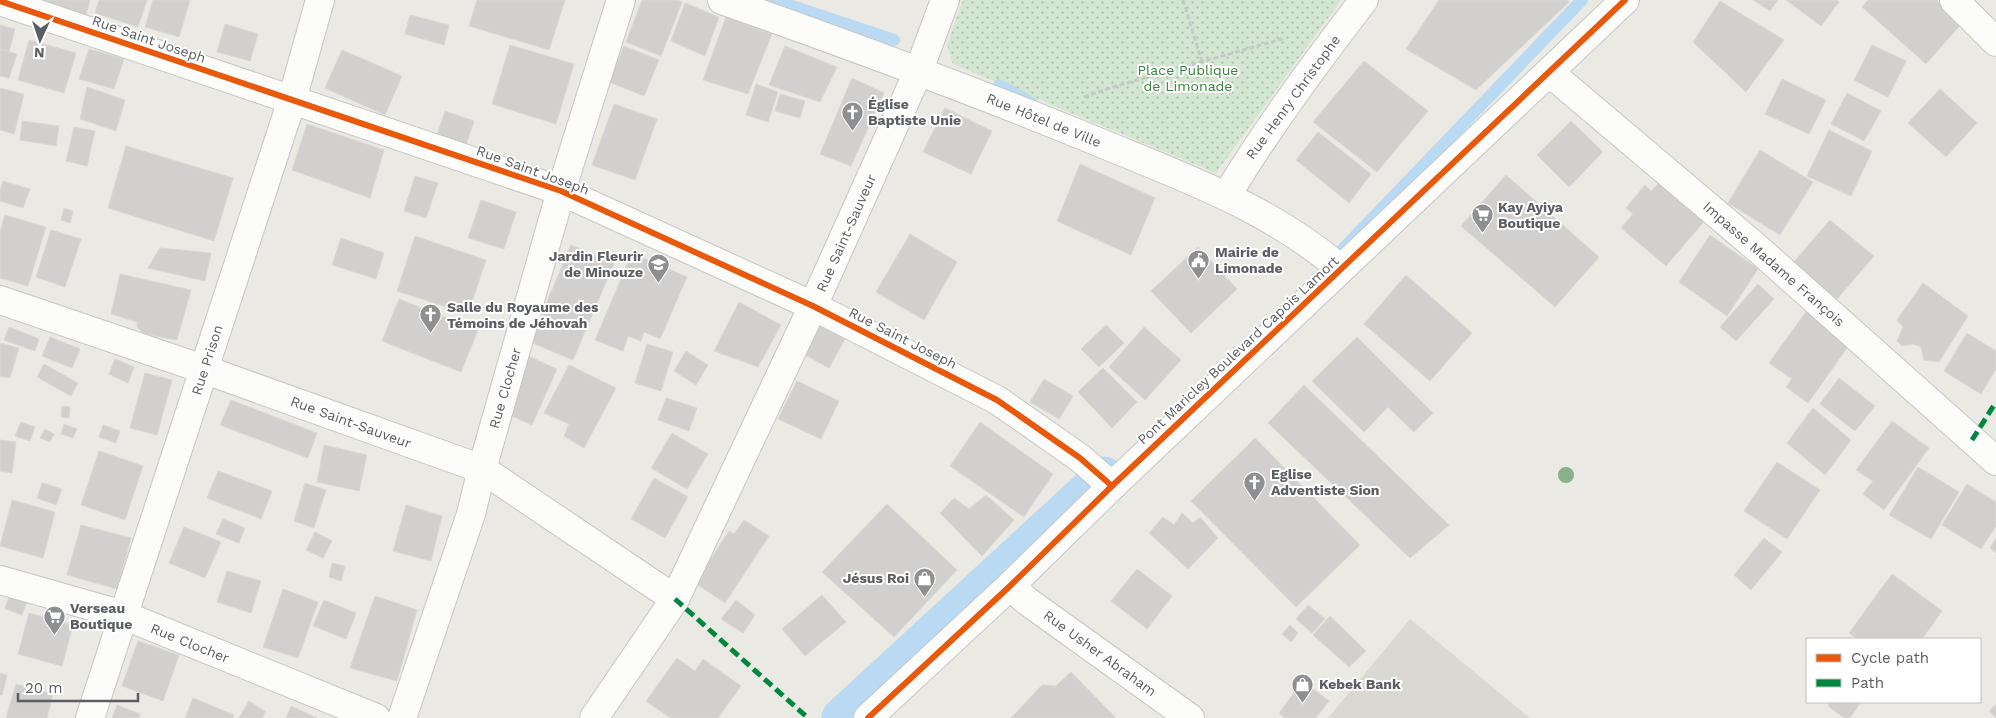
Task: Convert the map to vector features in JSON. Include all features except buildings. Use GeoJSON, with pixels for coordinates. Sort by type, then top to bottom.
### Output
{"type":"FeatureCollection","features":[{"type":"Feature","properties":{"kind":"street","name":"Rue Prison"},"geometry":{"type":"LineString","coordinates":[[90,718],[292,100],[320,0]]}},
{"type":"Feature","properties":{"kind":"street","name":"Rue Clocher"},"geometry":{"type":"LineString","coordinates":[[402,718],[471,514],[561,191],[621,0]]}},
{"type":"Feature","properties":{"kind":"street","name":"Rue Hôtel de Ville"},"geometry":{"type":"LineString","coordinates":[[722,0],[919,70],[1034,115],[1233,184],[1335,263]]}},
{"type":"Feature","properties":{"kind":"street","name":"Rue Saint-Sauveur"},"geometry":{"type":"LineString","coordinates":[[594,718],[675,599],[813,306],[919,70],[945,0]]}},
{"type":"Feature","properties":{"kind":"street","name":"Rue Henry Christophe"},"geometry":{"type":"LineString","coordinates":[[1233,184],[1296,90],[1364,0]]}},
{"type":"Feature","properties":{"kind":"street","name":"Pont Maricley Boulevard Capois Lamort"},"geometry":{"type":"LineString","coordinates":[[868,718],[1010,586],[1335,263],[1549,72],[1625,0]]}},
{"type":"Feature","properties":{"kind":"street"},"geometry":{"type":"LineString","coordinates":[[1954,0],[1996,42]]}},
{"type":"Feature","properties":{"kind":"street","name":"Rue Saint Joseph"},"geometry":{"type":"LineString","coordinates":[[0,2],[561,191],[813,306],[997,400],[1086,463],[1112,486]]}},
{"type":"Feature","properties":{"kind":"street","name":"Impasse Madame François"},"geometry":{"type":"LineString","coordinates":[[1549,72],[1757,248],[1996,461]]}},
{"type":"Feature","properties":{"kind":"street","name":"Rue Saint-Sauveur"},"geometry":{"type":"LineString","coordinates":[[0,300],[203,369],[482,469],[675,599]]}},
{"type":"Feature","properties":{"kind":"street","name":"Rue Clocher"},"geometry":{"type":"LineString","coordinates":[[0,580],[123,616],[376,718]]}},
{"type":"Feature","properties":{"kind":"street","name":"Rue Usher Abraham"},"geometry":{"type":"LineString","coordinates":[[1010,586],[1027,601],[1190,718]]}},
{"type":"Feature","properties":{"kind":"path"},"geometry":{"type":"LineString","coordinates":[[1183,0],[1202,62]]}},
{"type":"Feature","properties":{"kind":"path"},"geometry":{"type":"LineString","coordinates":[[1034,115],[1116,86],[1282,39]]}},
{"type":"Feature","properties":{"kind":"shaded area"},"geometry":{"type":"Polygon","coordinates":[[[1410,619],[1530,718],[1328,718],[1410,619]]]}},
{"type":"Feature","properties":{"kind":"green space","name":"Place Publique de Limonade"},"geometry":{"type":"Polygon","coordinates":[[[963,0],[1341,0],[1216,173],[953,64],[947,45],[963,0]]]}},
{"type":"Feature","properties":{"kind":"waterway"},"geometry":{"type":"LineString","coordinates":[[774,0],[894,40]]}},
{"type":"Feature","properties":{"kind":"waterway"},"geometry":{"type":"LineString","coordinates":[[1341,251],[1582,0]]}},
{"type":"Feature","properties":{"kind":"waterway"},"geometry":{"type":"LineString","coordinates":[[999,85],[1032,103]]}},
{"type":"Feature","properties":{"kind":"waterway"},"geometry":{"type":"LineString","coordinates":[[842,718],[1104,477]]}},
{"type":"Feature","properties":{"kind":"marked path"},"geometry":{"type":"LineString","coordinates":[[1972,440],[1996,402]]}},
{"type":"Feature","properties":{"kind":"marked path"},"geometry":{"type":"LineString","coordinates":[[675,599],[808,718]]}},
{"type":"Feature","properties":{"kind":"cycle path"},"geometry":{"type":"LineString","coordinates":[[868,718],[1010,586],[1112,486],[1625,0]]}},
{"type":"Feature","properties":{"kind":"cycle path"},"geometry":{"type":"LineString","coordinates":[[0,1],[561,191],[813,306],[997,400],[1080,458],[1112,486]]}},
{"type":"Feature","properties":{"kind":"place","name":"Église Baptiste Unie"},"geometry":{"type":"Point","coordinates":[852,131]}},
{"type":"Feature","properties":{"kind":"place","name":"Kay Ayiya Boutique"},"geometry":{"type":"Point","coordinates":[1482,234]}},
{"type":"Feature","properties":{"kind":"place","name":"Mairie de Limonade"},"geometry":{"type":"Point","coordinates":[1199,279]}},
{"type":"Feature","properties":{"kind":"place","name":"Jardin Fleurir de Minouze"},"geometry":{"type":"Point","coordinates":[659,283]}},
{"type":"Feature","properties":{"kind":"place","name":"Salle du Royaume des Témoins de Jéhovah"},"geometry":{"type":"Point","coordinates":[431,334]}},
{"type":"Feature","properties":{"kind":"place","name":"Eglise Adventiste Sion"},"geometry":{"type":"Point","coordinates":[1255,501]}},
{"type":"Feature","properties":{"kind":"place","name":"Jésus Roi"},"geometry":{"type":"Point","coordinates":[925,597]}},
{"type":"Feature","properties":{"kind":"place","name":"Verseau Boutique"},"geometry":{"type":"Point","coordinates":[54,635]}},
{"type":"Feature","properties":{"kind":"place","name":"Kebek Bank"},"geometry":{"type":"Point","coordinates":[1303,703]}}]}
